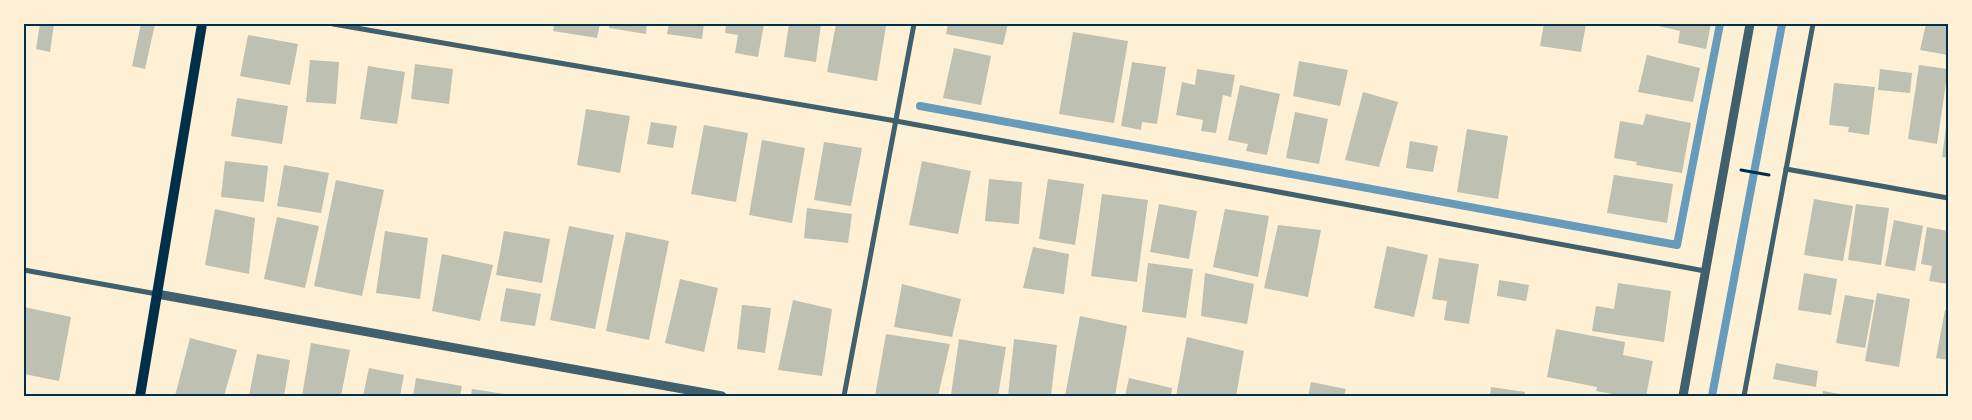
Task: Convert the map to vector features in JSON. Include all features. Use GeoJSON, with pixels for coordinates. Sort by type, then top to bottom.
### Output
{"type":"FeatureCollection","features":[{"type":"Feature","properties":{"kind":"main road"},"geometry":{"type":"LineString","coordinates":[[140,396],[202,24]]}},
{"type":"Feature","properties":{"kind":"street"},"geometry":{"type":"LineString","coordinates":[[333,24],[896,121],[1705,271]]}},
{"type":"Feature","properties":{"kind":"street"},"geometry":{"type":"LineString","coordinates":[[844,396],[914,24]]}},
{"type":"Feature","properties":{"kind":"street"},"geometry":{"type":"LineString","coordinates":[[1682,396],[1750,24]]}},
{"type":"Feature","properties":{"kind":"street"},"geometry":{"type":"LineString","coordinates":[[1744,396],[1813,24]]}},
{"type":"Feature","properties":{"kind":"street"},"geometry":{"type":"LineString","coordinates":[[1786,169],[1948,198]]}},
{"type":"Feature","properties":{"kind":"street"},"geometry":{"type":"LineString","coordinates":[[24,270],[722,396]]}},
{"type":"Feature","properties":{"kind":"path"},"geometry":{"type":"LineString","coordinates":[[1724,167],[1784,178]]}},
{"type":"Feature","properties":{"kind":"building"},"geometry":{"type":"Polygon","coordinates":[[[40,24],[54,24],[50,52],[36,49],[40,24]]]}},
{"type":"Feature","properties":{"kind":"building"},"geometry":{"type":"Polygon","coordinates":[[[141,24],[155,24],[145,69],[132,66],[141,24]]]}},
{"type":"Feature","properties":{"kind":"building"},"geometry":{"type":"Polygon","coordinates":[[[554,24],[600,24],[597,38],[553,31],[554,24]]]}},
{"type":"Feature","properties":{"kind":"building"},"geometry":{"type":"Polygon","coordinates":[[[609,24],[647,24],[646,34],[609,28],[609,24]]]}},
{"type":"Feature","properties":{"kind":"building"},"geometry":{"type":"Polygon","coordinates":[[[669,24],[704,24],[702,39],[667,34],[669,24]]]}},
{"type":"Feature","properties":{"kind":"building"},"geometry":{"type":"Polygon","coordinates":[[[726,24],[764,24],[758,57],[735,53],[738,35],[725,33],[726,24]]]}},
{"type":"Feature","properties":{"kind":"building"},"geometry":{"type":"Polygon","coordinates":[[[789,24],[821,24],[816,62],[784,57],[789,24]]]}},
{"type":"Feature","properties":{"kind":"building"},"geometry":{"type":"Polygon","coordinates":[[[836,24],[886,26],[877,81],[827,72],[836,24]]]}},
{"type":"Feature","properties":{"kind":"building"},"geometry":{"type":"Polygon","coordinates":[[[948,24],[1008,24],[1003,45],[946,34],[948,24]]]}},
{"type":"Feature","properties":{"kind":"building"},"geometry":{"type":"Polygon","coordinates":[[[1544,24],[1586,24],[1581,52],[1540,46],[1544,24]]]}},
{"type":"Feature","properties":{"kind":"building"},"geometry":{"type":"Polygon","coordinates":[[[1650,24],[1711,24],[1706,49],[1678,43],[1680,31],[1650,24]]]}},
{"type":"Feature","properties":{"kind":"building"},"geometry":{"type":"Polygon","coordinates":[[[1926,24],[1948,24],[1948,55],[1920,50],[1926,24]]]}},
{"type":"Feature","properties":{"kind":"building"},"geometry":{"type":"Polygon","coordinates":[[[1073,32],[1128,41],[1114,123],[1059,114],[1073,32]]]}},
{"type":"Feature","properties":{"kind":"building"},"geometry":{"type":"Polygon","coordinates":[[[248,35],[298,44],[290,85],[240,76],[248,35]]]}},
{"type":"Feature","properties":{"kind":"building"},"geometry":{"type":"Polygon","coordinates":[[[954,48],[991,56],[981,105],[943,98],[954,48]]]}},
{"type":"Feature","properties":{"kind":"building"},"geometry":{"type":"Polygon","coordinates":[[[1647,55],[1700,68],[1693,102],[1638,92],[1647,55]]]}},
{"type":"Feature","properties":{"kind":"building"},"geometry":{"type":"Polygon","coordinates":[[[310,60],[339,62],[336,104],[306,102],[310,60]]]}},
{"type":"Feature","properties":{"kind":"building"},"geometry":{"type":"Polygon","coordinates":[[[1299,61],[1348,70],[1340,106],[1293,96],[1299,61]]]}},
{"type":"Feature","properties":{"kind":"building"},"geometry":{"type":"Polygon","coordinates":[[[1132,62],[1166,67],[1157,124],[1142,122],[1141,130],[1121,126],[1132,62]]]}},
{"type":"Feature","properties":{"kind":"building"},"geometry":{"type":"Polygon","coordinates":[[[415,64],[453,69],[449,104],[411,99],[415,64]]]}},
{"type":"Feature","properties":{"kind":"building"},"geometry":{"type":"Polygon","coordinates":[[[1919,65],[1948,69],[1937,144],[1908,139],[1919,65]]]}},
{"type":"Feature","properties":{"kind":"building"},"geometry":{"type":"Polygon","coordinates":[[[368,66],[405,72],[397,124],[360,119],[368,66]]]}},
{"type":"Feature","properties":{"kind":"building"},"geometry":{"type":"Polygon","coordinates":[[[1197,69],[1235,75],[1231,97],[1223,95],[1216,133],[1201,131],[1203,120],[1176,115],[1182,82],[1195,85],[1197,69]]]}},
{"type":"Feature","properties":{"kind":"building"},"geometry":{"type":"Polygon","coordinates":[[[1880,69],[1912,73],[1910,93],[1878,90],[1880,69]]]}},
{"type":"Feature","properties":{"kind":"building"},"geometry":{"type":"Polygon","coordinates":[[[1834,83],[1875,87],[1869,135],[1848,132],[1849,127],[1829,125],[1834,83]]]}},
{"type":"Feature","properties":{"kind":"building"},"geometry":{"type":"Polygon","coordinates":[[[1240,85],[1280,94],[1267,155],[1246,151],[1248,144],[1228,140],[1240,85]]]}},
{"type":"Feature","properties":{"kind":"building"},"geometry":{"type":"Polygon","coordinates":[[[1363,92],[1398,102],[1379,167],[1345,160],[1363,92]]]}},
{"type":"Feature","properties":{"kind":"building"},"geometry":{"type":"Polygon","coordinates":[[[237,98],[288,106],[282,144],[231,136],[237,98]]]}},
{"type":"Feature","properties":{"kind":"building"},"geometry":{"type":"Polygon","coordinates":[[[586,109],[630,116],[620,173],[577,165],[586,109]]]}},
{"type":"Feature","properties":{"kind":"building"},"geometry":{"type":"Polygon","coordinates":[[[1295,112],[1328,119],[1319,164],[1286,158],[1295,112]]]}},
{"type":"Feature","properties":{"kind":"building"},"geometry":{"type":"Polygon","coordinates":[[[1646,114],[1691,123],[1682,173],[1636,165],[1637,162],[1614,158],[1620,121],[1643,125],[1646,114]]]}},
{"type":"Feature","properties":{"kind":"building"},"geometry":{"type":"Polygon","coordinates":[[[1948,119],[1948,158],[1942,157],[1948,119]]]}},
{"type":"Feature","properties":{"kind":"building"},"geometry":{"type":"Polygon","coordinates":[[[651,122],[677,126],[673,148],[647,144],[651,122]]]}},
{"type":"Feature","properties":{"kind":"building"},"geometry":{"type":"Polygon","coordinates":[[[704,125],[748,133],[736,202],[691,194],[704,125]]]}},
{"type":"Feature","properties":{"kind":"building"},"geometry":{"type":"Polygon","coordinates":[[[1467,129],[1508,136],[1498,199],[1457,192],[1467,129]]]}},
{"type":"Feature","properties":{"kind":"building"},"geometry":{"type":"Polygon","coordinates":[[[762,140],[805,148],[792,223],[749,215],[762,140]]]}},
{"type":"Feature","properties":{"kind":"building"},"geometry":{"type":"Polygon","coordinates":[[[1410,141],[1438,146],[1433,172],[1406,168],[1410,141]]]}},
{"type":"Feature","properties":{"kind":"building"},"geometry":{"type":"Polygon","coordinates":[[[824,142],[862,148],[851,206],[814,200],[824,142]]]}},
{"type":"Feature","properties":{"kind":"building"},"geometry":{"type":"Polygon","coordinates":[[[225,161],[268,166],[264,202],[221,197],[225,161]]]}},
{"type":"Feature","properties":{"kind":"building"},"geometry":{"type":"Polygon","coordinates":[[[922,161],[971,171],[958,234],[909,225],[922,161]]]}},
{"type":"Feature","properties":{"kind":"building"},"geometry":{"type":"Polygon","coordinates":[[[284,165],[329,173],[321,213],[277,206],[284,165]]]}},
{"type":"Feature","properties":{"kind":"building"},"geometry":{"type":"Polygon","coordinates":[[[1614,175],[1673,184],[1667,223],[1607,213],[1614,175]]]}},
{"type":"Feature","properties":{"kind":"building"},"geometry":{"type":"Polygon","coordinates":[[[989,179],[1022,182],[1019,224],[985,221],[989,179]]]}},
{"type":"Feature","properties":{"kind":"building"},"geometry":{"type":"Polygon","coordinates":[[[1048,179],[1084,184],[1075,245],[1039,239],[1048,179]]]}},
{"type":"Feature","properties":{"kind":"building"},"geometry":{"type":"Polygon","coordinates":[[[336,180],[384,190],[362,296],[314,286],[336,180]]]}},
{"type":"Feature","properties":{"kind":"building"},"geometry":{"type":"Polygon","coordinates":[[[1102,194],[1148,200],[1137,282],[1091,276],[1102,194]]]}},
{"type":"Feature","properties":{"kind":"building"},"geometry":{"type":"Polygon","coordinates":[[[1814,199],[1853,206],[1843,261],[1804,255],[1814,199]]]}},
{"type":"Feature","properties":{"kind":"building"},"geometry":{"type":"Polygon","coordinates":[[[1159,204],[1197,211],[1189,259],[1150,252],[1159,204]]]}},
{"type":"Feature","properties":{"kind":"building"},"geometry":{"type":"Polygon","coordinates":[[[1856,204],[1889,208],[1881,265],[1848,260],[1856,204]]]}},
{"type":"Feature","properties":{"kind":"building"},"geometry":{"type":"Polygon","coordinates":[[[807,208],[852,214],[848,243],[804,238],[807,208]]]}},
{"type":"Feature","properties":{"kind":"building"},"geometry":{"type":"Polygon","coordinates":[[[215,209],[255,218],[249,274],[205,265],[215,209]]]}},
{"type":"Feature","properties":{"kind":"building"},"geometry":{"type":"Polygon","coordinates":[[[1225,209],[1269,216],[1258,277],[1213,267],[1225,209]]]}},
{"type":"Feature","properties":{"kind":"building"},"geometry":{"type":"Polygon","coordinates":[[[277,217],[319,226],[305,288],[264,279],[277,217]]]}},
{"type":"Feature","properties":{"kind":"building"},"geometry":{"type":"Polygon","coordinates":[[[1894,220],[1923,226],[1915,271],[1885,266],[1894,220]]]}},
{"type":"Feature","properties":{"kind":"building"},"geometry":{"type":"Polygon","coordinates":[[[1278,225],[1321,230],[1308,297],[1264,288],[1278,225]]]}},
{"type":"Feature","properties":{"kind":"building"},"geometry":{"type":"Polygon","coordinates":[[[569,226],[614,235],[595,329],[550,320],[569,226]]]}},
{"type":"Feature","properties":{"kind":"building"},"geometry":{"type":"Polygon","coordinates":[[[1927,227],[1948,231],[1948,284],[1929,281],[1932,266],[1921,264],[1927,227]]]}},
{"type":"Feature","properties":{"kind":"building"},"geometry":{"type":"Polygon","coordinates":[[[385,231],[428,238],[420,299],[376,293],[385,231]]]}},
{"type":"Feature","properties":{"kind":"building"},"geometry":{"type":"Polygon","coordinates":[[[504,231],[550,239],[542,283],[496,275],[504,231]]]}},
{"type":"Feature","properties":{"kind":"building"},"geometry":{"type":"Polygon","coordinates":[[[626,232],[669,241],[649,340],[606,331],[626,232]]]}},
{"type":"Feature","properties":{"kind":"building"},"geometry":{"type":"Polygon","coordinates":[[[1387,246],[1428,255],[1414,317],[1374,308],[1387,246]]]}},
{"type":"Feature","properties":{"kind":"building"},"geometry":{"type":"Polygon","coordinates":[[[1033,247],[1069,254],[1064,294],[1023,288],[1033,247]]]}},
{"type":"Feature","properties":{"kind":"building"},"geometry":{"type":"Polygon","coordinates":[[[442,254],[493,265],[480,321],[432,311],[442,254]]]}},
{"type":"Feature","properties":{"kind":"building"},"geometry":{"type":"Polygon","coordinates":[[[1439,258],[1479,264],[1469,324],[1444,320],[1447,301],[1432,299],[1439,258]]]}},
{"type":"Feature","properties":{"kind":"building"},"geometry":{"type":"Polygon","coordinates":[[[1148,263],[1193,269],[1186,318],[1142,312],[1148,263]]]}},
{"type":"Feature","properties":{"kind":"building"},"geometry":{"type":"Polygon","coordinates":[[[1205,273],[1254,284],[1247,324],[1201,316],[1205,273]]]}},
{"type":"Feature","properties":{"kind":"building"},"geometry":{"type":"Polygon","coordinates":[[[1804,273],[1837,279],[1831,315],[1798,310],[1804,273]]]}},
{"type":"Feature","properties":{"kind":"building"},"geometry":{"type":"Polygon","coordinates":[[[680,279],[718,288],[704,352],[665,343],[680,279]]]}},
{"type":"Feature","properties":{"kind":"building"},"geometry":{"type":"Polygon","coordinates":[[[1499,280],[1529,285],[1526,301],[1497,296],[1499,280]]]}},
{"type":"Feature","properties":{"kind":"building"},"geometry":{"type":"Polygon","coordinates":[[[1618,283],[1671,291],[1664,342],[1592,331],[1596,306],[1614,309],[1618,283]]]}},
{"type":"Feature","properties":{"kind":"building"},"geometry":{"type":"Polygon","coordinates":[[[902,284],[961,299],[952,337],[894,327],[902,284]]]}},
{"type":"Feature","properties":{"kind":"building"},"geometry":{"type":"Polygon","coordinates":[[[506,288],[541,294],[535,326],[500,321],[506,288]]]}},
{"type":"Feature","properties":{"kind":"building"},"geometry":{"type":"Polygon","coordinates":[[[1877,293],[1910,299],[1899,367],[1865,361],[1877,293]]]}},
{"type":"Feature","properties":{"kind":"building"},"geometry":{"type":"Polygon","coordinates":[[[1845,295],[1874,300],[1865,348],[1836,343],[1845,295]]]}},
{"type":"Feature","properties":{"kind":"building"},"geometry":{"type":"Polygon","coordinates":[[[793,300],[832,309],[822,376],[778,370],[793,300]]]}},
{"type":"Feature","properties":{"kind":"building"},"geometry":{"type":"Polygon","coordinates":[[[742,305],[771,308],[765,353],[737,349],[742,305]]]}},
{"type":"Feature","properties":{"kind":"building"},"geometry":{"type":"Polygon","coordinates":[[[24,307],[71,317],[59,381],[24,374],[24,307]]]}},
{"type":"Feature","properties":{"kind":"building"},"geometry":{"type":"Polygon","coordinates":[[[1945,310],[1948,310],[1948,360],[1936,358],[1945,310]]]}},
{"type":"Feature","properties":{"kind":"building"},"geometry":{"type":"Polygon","coordinates":[[[1080,316],[1127,326],[1115,396],[1065,396],[1080,316]]]}},
{"type":"Feature","properties":{"kind":"building"},"geometry":{"type":"Polygon","coordinates":[[[1556,329],[1625,342],[1623,355],[1653,361],[1646,396],[1624,396],[1596,391],[1597,387],[1547,377],[1556,329]]]}},
{"type":"Feature","properties":{"kind":"building"},"geometry":{"type":"Polygon","coordinates":[[[886,334],[950,344],[938,396],[875,396],[886,334]]]}},
{"type":"Feature","properties":{"kind":"building"},"geometry":{"type":"Polygon","coordinates":[[[1187,337],[1244,351],[1236,396],[1176,396],[1187,337]]]}},
{"type":"Feature","properties":{"kind":"building"},"geometry":{"type":"Polygon","coordinates":[[[190,338],[237,350],[224,396],[175,396],[190,338]]]}},
{"type":"Feature","properties":{"kind":"building"},"geometry":{"type":"Polygon","coordinates":[[[959,339],[1006,347],[998,396],[951,395],[959,339]]]}},
{"type":"Feature","properties":{"kind":"building"},"geometry":{"type":"Polygon","coordinates":[[[1014,339],[1057,345],[1051,396],[1008,396],[1014,339]]]}},
{"type":"Feature","properties":{"kind":"building"},"geometry":{"type":"Polygon","coordinates":[[[311,343],[350,350],[341,396],[302,396],[311,343]]]}},
{"type":"Feature","properties":{"kind":"building"},"geometry":{"type":"Polygon","coordinates":[[[257,354],[290,360],[284,396],[249,396],[257,354]]]}},
{"type":"Feature","properties":{"kind":"building"},"geometry":{"type":"Polygon","coordinates":[[[1776,363],[1818,371],[1816,387],[1773,379],[1776,363]]]}},
{"type":"Feature","properties":{"kind":"building"},"geometry":{"type":"Polygon","coordinates":[[[369,368],[404,375],[400,396],[363,396],[369,368]]]}},
{"type":"Feature","properties":{"kind":"building"},"geometry":{"type":"Polygon","coordinates":[[[416,378],[462,386],[460,396],[413,396],[416,378]]]}},
{"type":"Feature","properties":{"kind":"building"},"geometry":{"type":"Polygon","coordinates":[[[1129,378],[1172,388],[1171,396],[1125,396],[1129,378]]]}},
{"type":"Feature","properties":{"kind":"building"},"geometry":{"type":"Polygon","coordinates":[[[1311,382],[1346,389],[1344,396],[1308,396],[1311,382]]]}},
{"type":"Feature","properties":{"kind":"building"},"geometry":{"type":"Polygon","coordinates":[[[1491,387],[1525,392],[1524,396],[1490,396],[1491,387]]]}},
{"type":"Feature","properties":{"kind":"building"},"geometry":{"type":"Polygon","coordinates":[[[472,389],[512,395],[512,396],[471,396],[472,389]]]}},
{"type":"Feature","properties":{"kind":"building"},"geometry":{"type":"Polygon","coordinates":[[[1823,391],[1846,395],[1846,396],[1822,396],[1823,391]]]}},
{"type":"Feature","properties":{"kind":"waterway"},"geometry":{"type":"LineString","coordinates":[[920,106],[1677,245],[1720,24]]}},
{"type":"Feature","properties":{"kind":"waterway"},"geometry":{"type":"LineString","coordinates":[[1712,396],[1782,24]]}}]}
